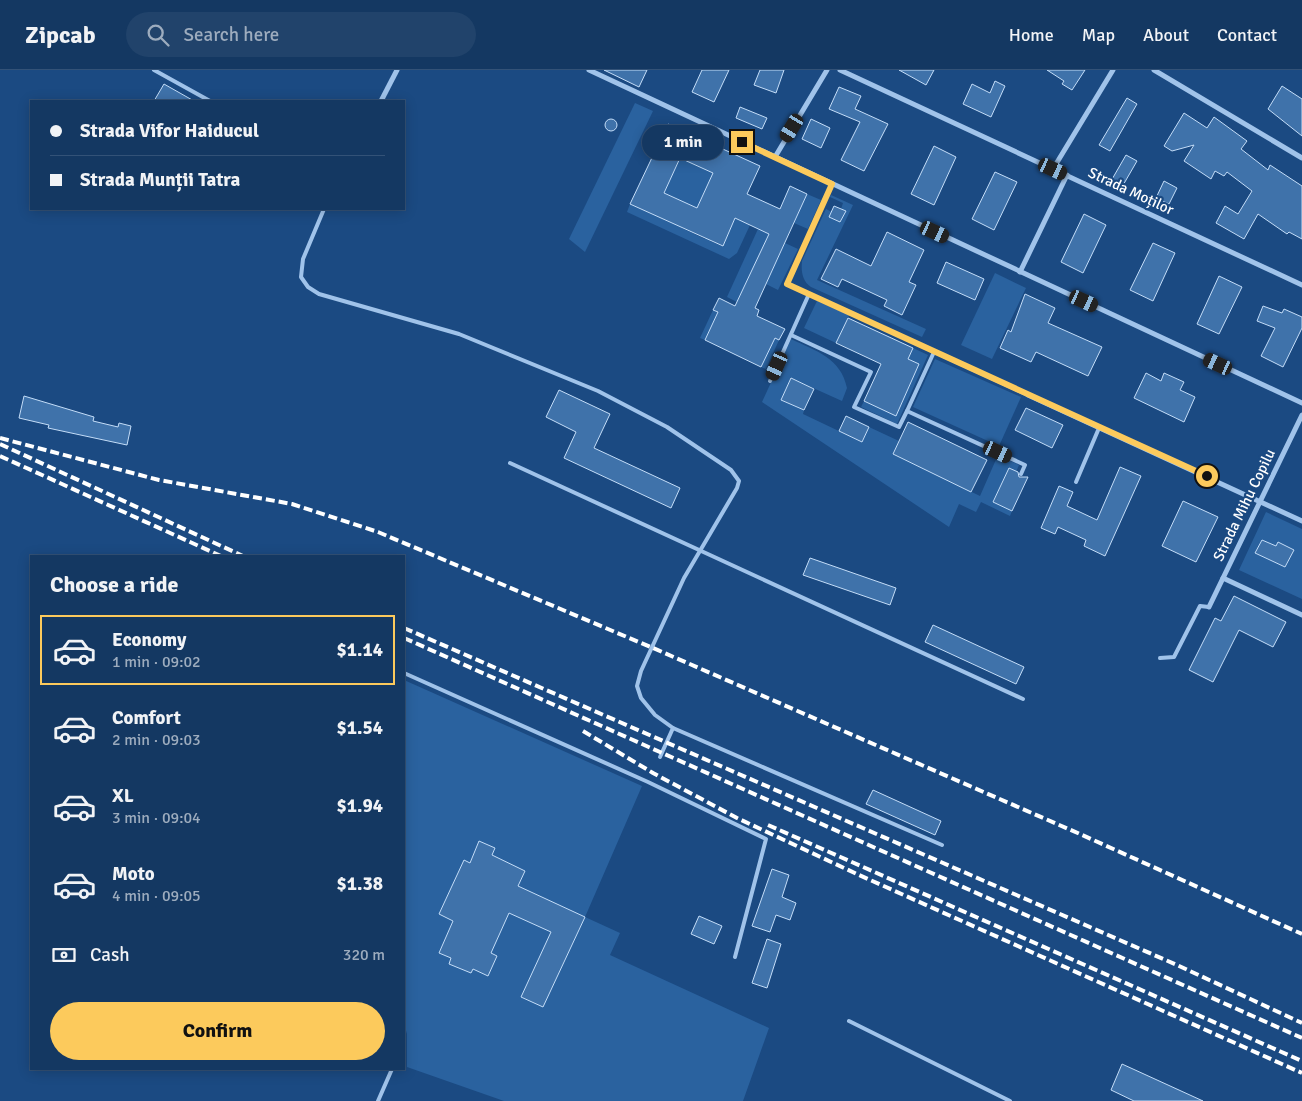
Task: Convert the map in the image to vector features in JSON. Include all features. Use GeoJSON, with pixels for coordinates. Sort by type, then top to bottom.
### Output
{"type":"FeatureCollection","features":[{"type":"Feature","properties":{"kind":"street"},"geometry":{"type":"LineString","coordinates":[[382,100],[397,70]]}},
{"type":"Feature","properties":{"kind":"street"},"geometry":{"type":"LineString","coordinates":[[589,70],[1302,403]]}},
{"type":"Feature","properties":{"kind":"street"},"geometry":{"type":"LineString","coordinates":[[775,157],[826,70]]}},
{"type":"Feature","properties":{"kind":"street","name":"Strada Moților"},"geometry":{"type":"LineString","coordinates":[[840,70],[1302,284]]}},
{"type":"Feature","properties":{"kind":"street"},"geometry":{"type":"LineString","coordinates":[[1053,169],[1113,70]]}},
{"type":"Feature","properties":{"kind":"street"},"geometry":{"type":"LineString","coordinates":[[1154,70],[1302,158]]}},
{"type":"Feature","properties":{"kind":"street"},"geometry":{"type":"LineString","coordinates":[[1020,272],[1067,176]]}},
{"type":"Feature","properties":{"kind":"street"},"geometry":{"type":"LineString","coordinates":[[1028,395],[1302,520]]}},
{"type":"Feature","properties":{"kind":"street","name":"Strada Mihu Copilu"},"geometry":{"type":"LineString","coordinates":[[1209,607],[1302,415]]}},
{"type":"Feature","properties":{"kind":"street"},"geometry":{"type":"LineString","coordinates":[[1223,578],[1302,615]]}},
{"type":"Feature","properties":{"kind":"lane"},"geometry":{"type":"LineString","coordinates":[[154,70],[208,100]]}},
{"type":"Feature","properties":{"kind":"lane"},"geometry":{"type":"LineString","coordinates":[[832,184],[787,284],[1028,395]]}},
{"type":"Feature","properties":{"kind":"lane"},"geometry":{"type":"LineString","coordinates":[[324,210],[303,259],[301,277],[308,287],[319,294],[459,334],[598,391],[667,427],[731,470],[739,481],[737,488],[676,595],[641,671],[638,686],[641,698],[655,715],[673,728],[942,845]]}},
{"type":"Feature","properties":{"kind":"lane"},"geometry":{"type":"LineString","coordinates":[[770,381],[809,294]]}},
{"type":"Feature","properties":{"kind":"lane"},"geometry":{"type":"LineString","coordinates":[[791,335],[870,372],[854,407],[900,427],[934,352]]}},
{"type":"Feature","properties":{"kind":"lane"},"geometry":{"type":"LineString","coordinates":[[907,411],[1025,465],[1020,474]]}},
{"type":"Feature","properties":{"kind":"lane"},"geometry":{"type":"LineString","coordinates":[[1076,482],[1100,428]]}},
{"type":"Feature","properties":{"kind":"lane"},"geometry":{"type":"LineString","coordinates":[[510,463],[1023,699]]}},
{"type":"Feature","properties":{"kind":"lane"},"geometry":{"type":"LineString","coordinates":[[1160,658],[1174,657],[1200,606],[1209,607]]}},
{"type":"Feature","properties":{"kind":"lane"},"geometry":{"type":"LineString","coordinates":[[405,673],[648,782],[766,839],[736,957]]}},
{"type":"Feature","properties":{"kind":"lane"},"geometry":{"type":"LineString","coordinates":[[660,757],[673,728]]}},
{"type":"Feature","properties":{"kind":"lane"},"geometry":{"type":"LineString","coordinates":[[849,1020],[1010,1101]]}},
{"type":"Feature","properties":{"kind":"lane"},"geometry":{"type":"LineString","coordinates":[[378,1101],[392,1070]]}},
{"type":"Feature","properties":{"kind":"shaded area"},"geometry":{"type":"Polygon","coordinates":[[[635,103],[653,111],[585,252],[569,239],[635,103]]]}},
{"type":"Feature","properties":{"kind":"shaded area"},"geometry":{"type":"Polygon","coordinates":[[[680,158],[713,173],[697,208],[664,193],[680,158]]]}},
{"type":"Feature","properties":{"kind":"shaded area"},"geometry":{"type":"Polygon","coordinates":[[[807,194],[821,200],[808,229],[794,223],[807,194]]]}},
{"type":"Feature","properties":{"kind":"shaded area"},"geometry":{"type":"Polygon","coordinates":[[[831,195],[853,205],[817,280],[926,329],[922,337],[811,287],[804,279],[802,261],[826,209],[832,212],[845,211],[841,209],[843,203],[830,197],[831,195]]]}},
{"type":"Feature","properties":{"kind":"shaded area"},"geometry":{"type":"Polygon","coordinates":[[[630,204],[677,225],[679,221],[684,223],[682,228],[705,239],[708,234],[713,236],[710,241],[722,246],[735,218],[750,225],[737,253],[729,259],[627,212],[630,204]]]}},
{"type":"Feature","properties":{"kind":"shaded area"},"geometry":{"type":"Polygon","coordinates":[[[758,229],[769,234],[737,302],[727,297],[758,229]]]}},
{"type":"Feature","properties":{"kind":"shaded area"},"geometry":{"type":"Polygon","coordinates":[[[785,243],[798,249],[778,290],[766,284],[785,243]]]}},
{"type":"Feature","properties":{"kind":"shaded area"},"geometry":{"type":"Polygon","coordinates":[[[995,273],[1026,288],[992,359],[961,345],[995,273]]]}},
{"type":"Feature","properties":{"kind":"shaded area"},"geometry":{"type":"Polygon","coordinates":[[[817,301],[849,315],[836,343],[804,328],[817,301]]]}},
{"type":"Feature","properties":{"kind":"shaded area"},"geometry":{"type":"Polygon","coordinates":[[[713,310],[718,312],[705,340],[700,338],[713,310]]]}},
{"type":"Feature","properties":{"kind":"shaded area"},"geometry":{"type":"Polygon","coordinates":[[[775,338],[779,340],[766,369],[761,367],[775,338]]]}},
{"type":"Feature","properties":{"kind":"shaded area"},"geometry":{"type":"Polygon","coordinates":[[[791,339],[818,352],[833,362],[844,378],[847,388],[842,401],[791,378],[781,400],[804,410],[803,414],[862,442],[869,427],[899,441],[893,454],[980,496],[998,455],[1019,465],[1016,472],[1009,468],[993,502],[1012,511],[1010,516],[981,502],[976,512],[959,504],[949,527],[762,402],[791,339]]]}},
{"type":"Feature","properties":{"kind":"shaded area"},"geometry":{"type":"Polygon","coordinates":[[[913,348],[928,355],[897,424],[861,407],[864,401],[896,415],[919,364],[908,359],[913,348]]]}},
{"type":"Feature","properties":{"kind":"shaded area"},"geometry":{"type":"Polygon","coordinates":[[[935,359],[1021,397],[999,446],[913,407],[935,359]]]}},
{"type":"Feature","properties":{"kind":"shaded area"},"geometry":{"type":"Polygon","coordinates":[[[1266,512],[1302,529],[1302,599],[1239,570],[1266,512]],[[1262,540],[1255,553],[1285,567],[1294,550],[1278,542],[1276,546],[1262,540]]]}},
{"type":"Feature","properties":{"kind":"shaded area"},"geometry":{"type":"Polygon","coordinates":[[[405,680],[642,786],[585,917],[620,933],[610,955],[769,1028],[743,1101],[504,1101],[407,1067],[407,1034],[405,1027],[405,680]]]}},
{"type":"Feature","properties":{"kind":"building"},"geometry":{"type":"Polygon","coordinates":[[[604,70],[647,70],[639,87],[604,70]]]}},
{"type":"Feature","properties":{"kind":"building"},"geometry":{"type":"Polygon","coordinates":[[[702,70],[729,70],[714,102],[692,92],[702,70]]]}},
{"type":"Feature","properties":{"kind":"building"},"geometry":{"type":"Polygon","coordinates":[[[760,70],[784,70],[776,93],[754,85],[760,70]]]}},
{"type":"Feature","properties":{"kind":"building"},"geometry":{"type":"Polygon","coordinates":[[[899,70],[934,70],[926,85],[899,70]]]}},
{"type":"Feature","properties":{"kind":"building"},"geometry":{"type":"Polygon","coordinates":[[[1047,70],[1085,70],[1072,90],[1062,84],[1064,81],[1047,70]]]}},
{"type":"Feature","properties":{"kind":"building"},"geometry":{"type":"Polygon","coordinates":[[[995,81],[1005,86],[991,117],[963,104],[972,84],[990,93],[995,81]]]}},
{"type":"Feature","properties":{"kind":"building"},"geometry":{"type":"Polygon","coordinates":[[[164,84],[192,100],[155,100],[164,84]]]}},
{"type":"Feature","properties":{"kind":"building"},"geometry":{"type":"Polygon","coordinates":[[[1282,86],[1302,99],[1302,136],[1268,109],[1282,86]]]}},
{"type":"Feature","properties":{"kind":"building"},"geometry":{"type":"Polygon","coordinates":[[[839,87],[861,96],[855,109],[888,124],[864,171],[841,160],[860,122],[829,109],[839,87]]]}},
{"type":"Feature","properties":{"kind":"building"},"geometry":{"type":"Polygon","coordinates":[[[1127,98],[1137,104],[1110,151],[1099,145],[1127,98]]]}},
{"type":"Feature","properties":{"kind":"building"},"geometry":{"type":"Polygon","coordinates":[[[740,107],[767,118],[762,129],[736,118],[740,107]]]}},
{"type":"Feature","properties":{"kind":"building"},"geometry":{"type":"Polygon","coordinates":[[[1184,113],[1207,128],[1214,117],[1247,141],[1241,149],[1268,170],[1270,165],[1302,186],[1302,239],[1289,232],[1287,234],[1258,214],[1244,239],[1216,223],[1225,206],[1238,214],[1252,191],[1227,172],[1224,176],[1215,171],[1211,179],[1184,161],[1194,145],[1172,151],[1164,146],[1184,113]]]}},
{"type":"Feature","properties":{"kind":"building"},"geometry":{"type":"Polygon","coordinates":[[[609,119],[613,119],[617,125],[613,131],[609,131],[605,127],[605,123],[609,119]]]}},
{"type":"Feature","properties":{"kind":"building"},"geometry":{"type":"Polygon","coordinates":[[[811,119],[830,128],[821,148],[802,139],[811,119]]]}},
{"type":"Feature","properties":{"kind":"building"},"geometry":{"type":"Polygon","coordinates":[[[668,124],[760,166],[747,194],[780,209],[790,186],[807,194],[755,308],[759,310],[757,316],[785,329],[779,340],[775,338],[761,367],[705,340],[718,312],[713,310],[719,298],[735,306],[769,234],[735,218],[723,246],[630,204],[668,124]],[[680,158],[664,193],[697,208],[713,173],[680,158]]]}},
{"type":"Feature","properties":{"kind":"building"},"geometry":{"type":"Polygon","coordinates":[[[934,146],[956,157],[934,205],[911,194],[934,146]]]}},
{"type":"Feature","properties":{"kind":"building"},"geometry":{"type":"Polygon","coordinates":[[[1126,155],[1137,161],[1122,187],[1111,181],[1126,155]]]}},
{"type":"Feature","properties":{"kind":"building"},"geometry":{"type":"Polygon","coordinates":[[[995,172],[1017,182],[994,230],[972,219],[995,172]]]}},
{"type":"Feature","properties":{"kind":"building"},"geometry":{"type":"Polygon","coordinates":[[[1164,181],[1177,188],[1169,204],[1156,198],[1164,181]]]}},
{"type":"Feature","properties":{"kind":"building"},"geometry":{"type":"Polygon","coordinates":[[[834,206],[846,211],[840,222],[829,217],[834,206]]]}},
{"type":"Feature","properties":{"kind":"building"},"geometry":{"type":"Polygon","coordinates":[[[1084,214],[1106,225],[1083,273],[1061,262],[1084,214]]]}},
{"type":"Feature","properties":{"kind":"building"},"geometry":{"type":"Polygon","coordinates":[[[887,232],[924,250],[909,282],[916,285],[902,315],[884,306],[887,300],[842,279],[838,287],[821,279],[836,249],[871,266],[887,232]]]}},
{"type":"Feature","properties":{"kind":"building"},"geometry":{"type":"Polygon","coordinates":[[[1153,243],[1175,253],[1153,301],[1130,290],[1153,243]]]}},
{"type":"Feature","properties":{"kind":"building"},"geometry":{"type":"Polygon","coordinates":[[[946,262],[984,279],[975,300],[937,283],[946,262]]]}},
{"type":"Feature","properties":{"kind":"building"},"geometry":{"type":"Polygon","coordinates":[[[1219,276],[1242,287],[1219,334],[1197,324],[1219,276]]]}},
{"type":"Feature","properties":{"kind":"building"},"geometry":{"type":"Polygon","coordinates":[[[1025,294],[1055,308],[1048,323],[1102,347],[1088,376],[1036,352],[1031,362],[1000,348],[1008,330],[1011,332],[1025,294]]]}},
{"type":"Feature","properties":{"kind":"building"},"geometry":{"type":"Polygon","coordinates":[[[1263,306],[1282,313],[1284,309],[1302,317],[1302,328],[1283,367],[1261,356],[1275,328],[1257,321],[1263,306]]]}},
{"type":"Feature","properties":{"kind":"building"},"geometry":{"type":"Polygon","coordinates":[[[848,318],[913,348],[908,359],[919,364],[896,416],[864,401],[881,364],[836,343],[848,318]]]}},
{"type":"Feature","properties":{"kind":"building"},"geometry":{"type":"Polygon","coordinates":[[[1146,373],[1161,381],[1164,373],[1184,382],[1180,390],[1195,397],[1184,422],[1134,398],[1146,373]]]}},
{"type":"Feature","properties":{"kind":"building"},"geometry":{"type":"Polygon","coordinates":[[[791,378],[814,389],[804,410],[781,400],[791,378]]]}},
{"type":"Feature","properties":{"kind":"building"},"geometry":{"type":"Polygon","coordinates":[[[559,390],[610,414],[594,448],[680,488],[671,508],[564,458],[576,432],[546,417],[559,390]]]}},
{"type":"Feature","properties":{"kind":"building"},"geometry":{"type":"Polygon","coordinates":[[[24,396],[94,417],[93,421],[118,427],[119,423],[131,426],[127,445],[48,428],[49,425],[19,418],[24,396]]]}},
{"type":"Feature","properties":{"kind":"building"},"geometry":{"type":"Polygon","coordinates":[[[1026,408],[1063,425],[1052,448],[1015,430],[1026,408]]]}},
{"type":"Feature","properties":{"kind":"building"},"geometry":{"type":"Polygon","coordinates":[[[846,416],[869,427],[862,442],[839,431],[846,416]]]}},
{"type":"Feature","properties":{"kind":"building"},"geometry":{"type":"Polygon","coordinates":[[[908,422],[987,460],[971,492],[893,454],[908,422]]]}},
{"type":"Feature","properties":{"kind":"building"},"geometry":{"type":"Polygon","coordinates":[[[1120,467],[1141,476],[1105,556],[1084,546],[1086,540],[1058,527],[1055,534],[1041,528],[1059,486],[1073,492],[1067,506],[1097,520],[1120,467]]]}},
{"type":"Feature","properties":{"kind":"building"},"geometry":{"type":"Polygon","coordinates":[[[1009,468],[1018,472],[1019,477],[1028,477],[1012,511],[993,502],[1009,468]]]}},
{"type":"Feature","properties":{"kind":"building"},"geometry":{"type":"Polygon","coordinates":[[[1183,501],[1218,517],[1196,562],[1162,546],[1183,501]]]}},
{"type":"Feature","properties":{"kind":"building"},"geometry":{"type":"Polygon","coordinates":[[[1262,540],[1276,546],[1278,542],[1294,550],[1285,567],[1255,553],[1262,540]]]}},
{"type":"Feature","properties":{"kind":"building"},"geometry":{"type":"Polygon","coordinates":[[[810,558],[896,588],[890,605],[803,575],[810,558]]]}},
{"type":"Feature","properties":{"kind":"building"},"geometry":{"type":"Polygon","coordinates":[[[1234,596],[1286,622],[1273,647],[1239,630],[1213,682],[1189,670],[1215,618],[1221,621],[1234,596]]]}},
{"type":"Feature","properties":{"kind":"building"},"geometry":{"type":"Polygon","coordinates":[[[933,625],[1024,667],[1016,684],[925,642],[933,625]]]}},
{"type":"Feature","properties":{"kind":"building"},"geometry":{"type":"Polygon","coordinates":[[[873,790],[941,821],[935,835],[866,804],[873,790]]]}},
{"type":"Feature","properties":{"kind":"building"},"geometry":{"type":"Polygon","coordinates":[[[479,841],[495,848],[492,855],[525,871],[518,886],[585,917],[543,1007],[521,997],[551,932],[509,913],[491,953],[497,956],[488,976],[473,969],[471,973],[449,964],[451,958],[439,953],[453,921],[439,914],[464,860],[470,863],[479,841]]]}},
{"type":"Feature","properties":{"kind":"building"},"geometry":{"type":"Polygon","coordinates":[[[772,869],[789,875],[782,897],[796,903],[790,920],[776,915],[770,932],[752,926],[772,869]]]}},
{"type":"Feature","properties":{"kind":"building"},"geometry":{"type":"Polygon","coordinates":[[[699,916],[722,926],[714,944],[691,934],[699,916]]]}},
{"type":"Feature","properties":{"kind":"building"},"geometry":{"type":"Polygon","coordinates":[[[767,939],[781,944],[767,988],[752,983],[767,939]]]}},
{"type":"Feature","properties":{"kind":"building"},"geometry":{"type":"Polygon","coordinates":[[[1122,1064],[1203,1101],[1134,1101],[1111,1090],[1122,1064]]]}},
{"type":"Feature","properties":{"kind":"railway"},"geometry":{"type":"LineString","coordinates":[[0,438],[159,480],[292,504],[378,532],[653,648],[1080,834],[1302,934]]}},
{"type":"Feature","properties":{"kind":"railway"},"geometry":{"type":"LineString","coordinates":[[0,444],[241,555]]}},
{"type":"Feature","properties":{"kind":"railway"},"geometry":{"type":"LineString","coordinates":[[0,456],[219,555]]}},
{"type":"Feature","properties":{"kind":"railway"},"geometry":{"type":"LineString","coordinates":[[405,628],[1177,965],[1302,1023]]}},
{"type":"Feature","properties":{"kind":"railway"},"geometry":{"type":"LineString","coordinates":[[405,638],[1302,1038]]}},
{"type":"Feature","properties":{"kind":"railway"},"geometry":{"type":"LineString","coordinates":[[583,731],[653,773],[737,818],[859,875],[1302,1073]]}},
{"type":"Feature","properties":{"kind":"railway"},"geometry":{"type":"LineString","coordinates":[[768,825],[1302,1061]]}},
{"type":"Feature","properties":{"kind":"route"},"geometry":{"type":"LineString","coordinates":[[742,142],[832,184],[787,284],[1207,476]]}}]}
